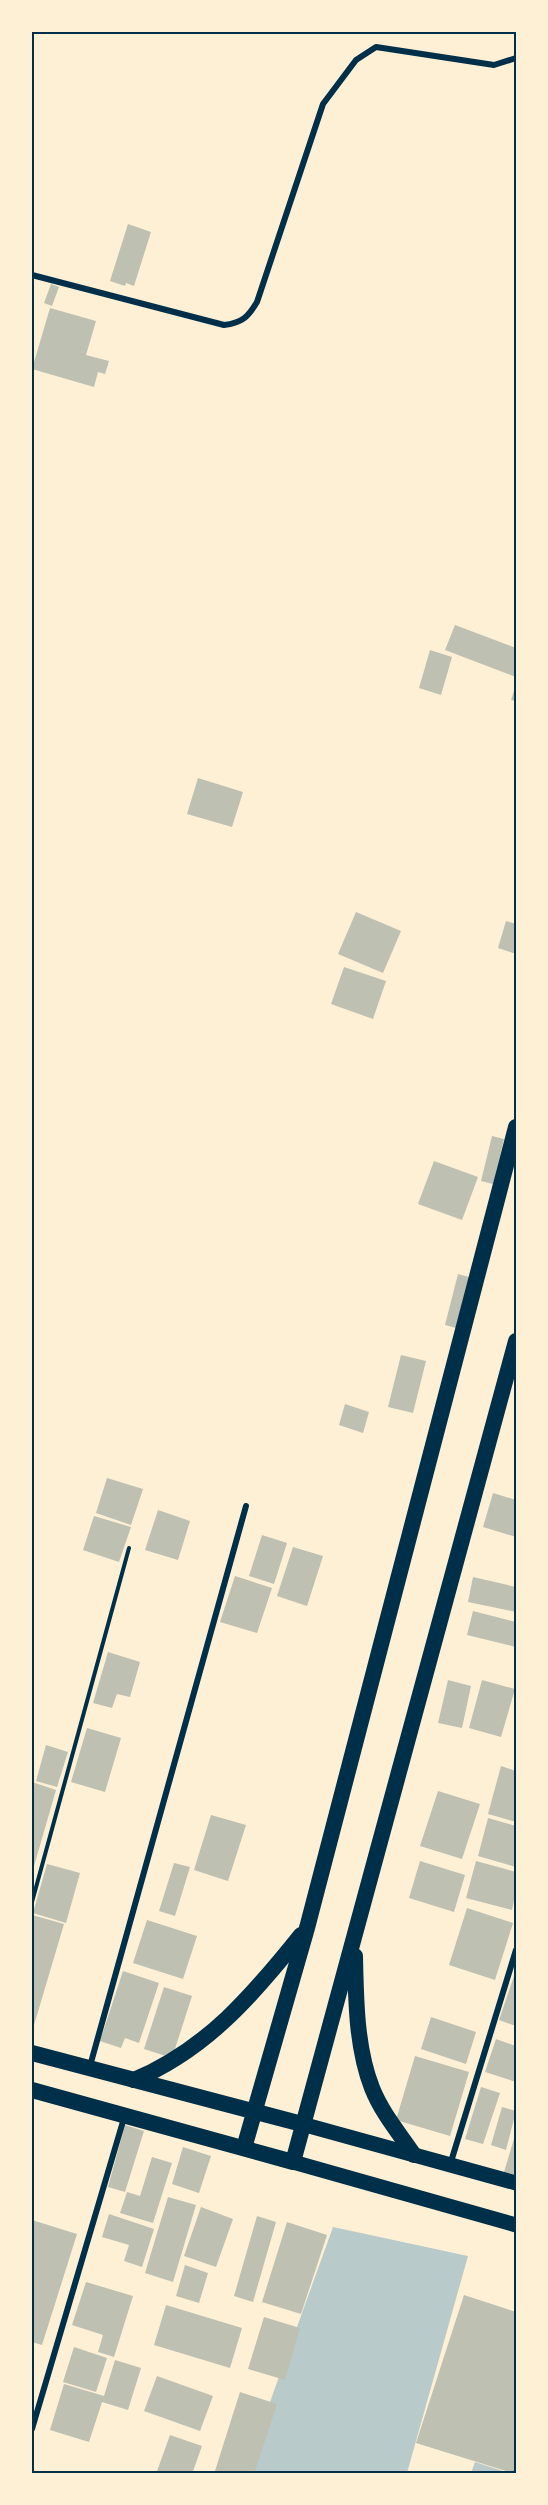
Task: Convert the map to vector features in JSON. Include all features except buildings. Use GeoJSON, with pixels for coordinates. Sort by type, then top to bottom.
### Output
{"type":"FeatureCollection","features":[{"type":"Feature","properties":{"kind":"highway"},"geometry":{"type":"LineString","coordinates":[[244,2148],[307,1928],[516,1127]]}},
{"type":"Feature","properties":{"kind":"highway"},"geometry":{"type":"LineString","coordinates":[[32,2090],[293,2162],[516,1341]]}},
{"type":"Feature","properties":{"kind":"highway"},"geometry":{"type":"LineString","coordinates":[[134,2080],[165,2067],[199,2045],[267,1978],[307,1928]]}},
{"type":"Feature","properties":{"kind":"highway"},"geometry":{"type":"LineString","coordinates":[[354,1940],[358,2017],[363,2056],[372,2088],[386,2116],[414,2155]]}},
{"type":"Feature","properties":{"kind":"highway"},"geometry":{"type":"LineString","coordinates":[[32,2053],[302,2124]]}},
{"type":"Feature","properties":{"kind":"main road"},"geometry":{"type":"LineString","coordinates":[[302,2124],[516,2183]]}},
{"type":"Feature","properties":{"kind":"main road"},"geometry":{"type":"LineString","coordinates":[[293,2162],[516,2225]]}},
{"type":"Feature","properties":{"kind":"street"},"geometry":{"type":"LineString","coordinates":[[32,275],[224,325],[237,324],[248,318],[257,302],[323,104],[356,60],[376,47],[494,65],[516,58]]}},
{"type":"Feature","properties":{"kind":"street"},"geometry":{"type":"LineString","coordinates":[[89,2068],[246,1506]]}},
{"type":"Feature","properties":{"kind":"street"},"geometry":{"type":"LineString","coordinates":[[450,2164],[516,1950]]}},
{"type":"Feature","properties":{"kind":"street"},"geometry":{"type":"LineString","coordinates":[[32,2429],[125,2115]]}},
{"type":"Feature","properties":{"kind":"path"},"geometry":{"type":"LineString","coordinates":[[32,1902],[129,1548]]}},
{"type":"Feature","properties":{"kind":"shaded area"},"geometry":{"type":"Polygon","coordinates":[[[333,2227],[468,2256],[407,2473],[244,2474],[333,2227]]]}},
{"type":"Feature","properties":{"kind":"shaded area"},"geometry":{"type":"Polygon","coordinates":[[[475,2462],[509,2473],[471,2473],[475,2462]]]}}]}
